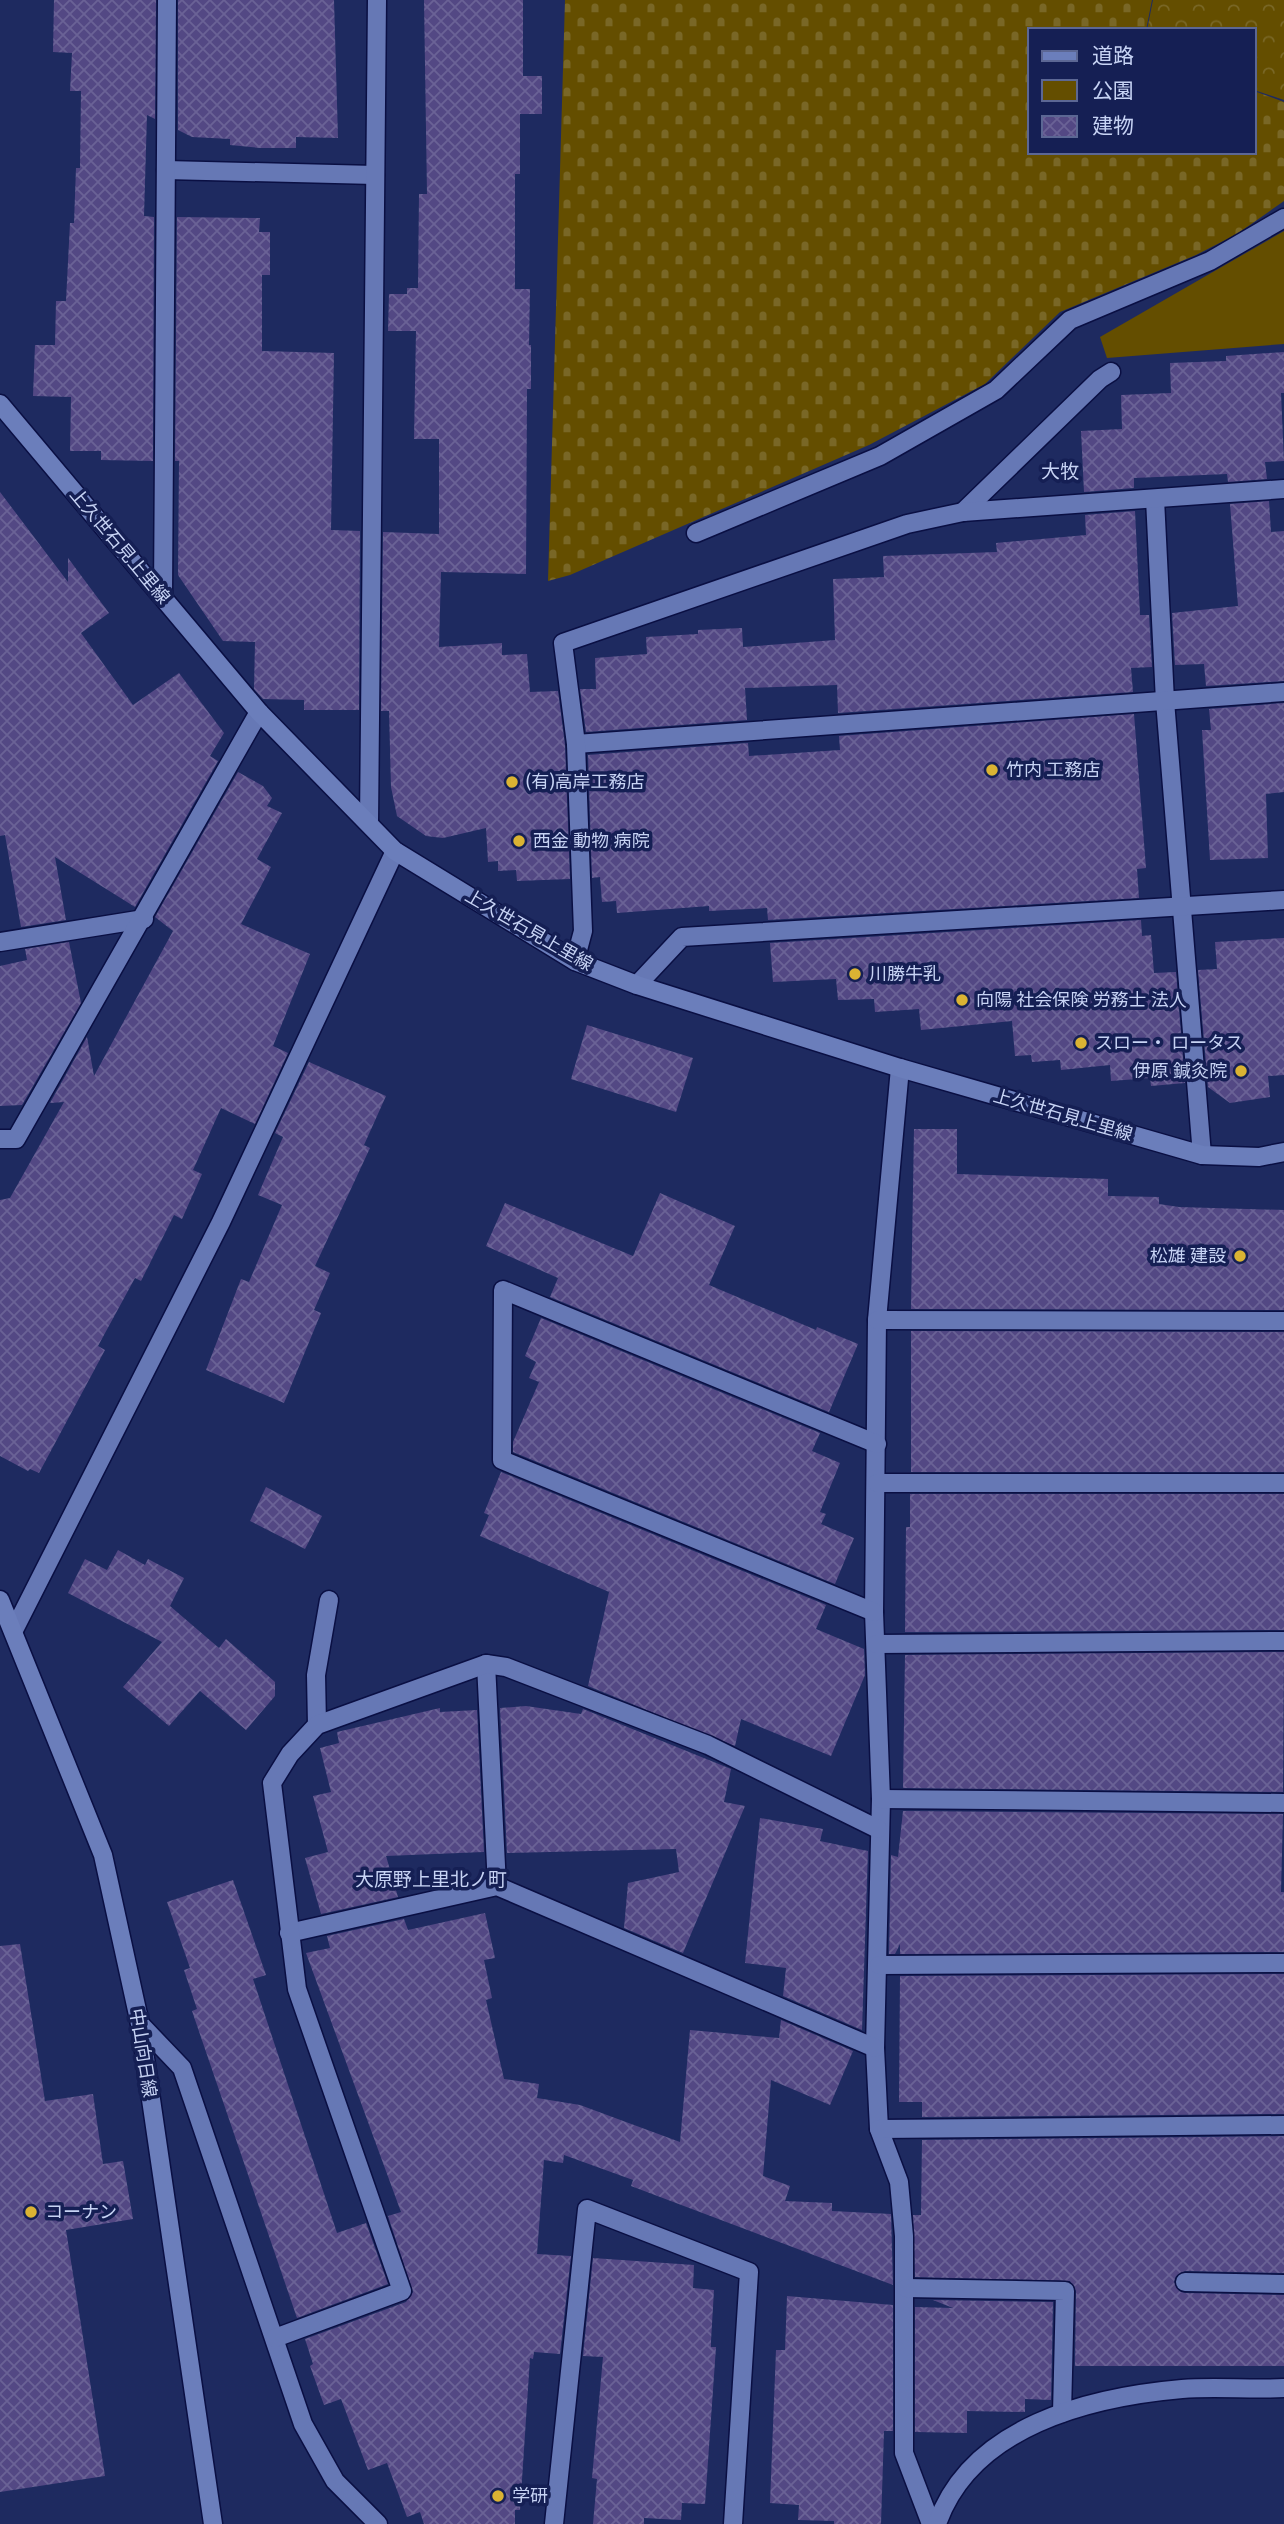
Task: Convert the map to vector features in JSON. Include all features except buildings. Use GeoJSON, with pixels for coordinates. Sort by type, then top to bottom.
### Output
{"type":"FeatureCollection","features":[{"type":"Feature","properties":{"kind":"main road","name":"上久世石見上里線"},"geometry":{"type":"LineString","coordinates":[[0,404],[259,712],[395,851],[575,961],[636,985],[900,1068],[1202,1156],[1259,1157],[1284,1152]]}},
{"type":"Feature","properties":{"kind":"main road","name":"中山向日線"},"geometry":{"type":"LineString","coordinates":[[0,1600],[103,1855],[140,2024],[213,2524]]}},
{"type":"Feature","properties":{"kind":"street"},"geometry":{"type":"LineString","coordinates":[[163,596],[167,0]]}},
{"type":"Feature","properties":{"kind":"street"},"geometry":{"type":"LineString","coordinates":[[369,823],[377,0]]}},
{"type":"Feature","properties":{"kind":"street"},"geometry":{"type":"LineString","coordinates":[[166,170],[375,175]]}},
{"type":"Feature","properties":{"kind":"street"},"geometry":{"type":"LineString","coordinates":[[696,533],[880,456],[996,390],[1070,320],[1210,261],[1284,218]]}},
{"type":"Feature","properties":{"kind":"street"},"geometry":{"type":"LineString","coordinates":[[963,512],[1100,379],[1111,372]]}},
{"type":"Feature","properties":{"kind":"street"},"geometry":{"type":"LineString","coordinates":[[575,961],[583,931],[576,744],[563,643],[906,524],[963,512],[1284,489]]}},
{"type":"Feature","properties":{"kind":"street"},"geometry":{"type":"LineString","coordinates":[[1155,499],[1165,701],[1202,1156]]}},
{"type":"Feature","properties":{"kind":"street"},"geometry":{"type":"LineString","coordinates":[[576,744],[1284,692]]}},
{"type":"Feature","properties":{"kind":"street"},"geometry":{"type":"LineString","coordinates":[[0,1139],[16,1139],[144,919],[259,712]]}},
{"type":"Feature","properties":{"kind":"street"},"geometry":{"type":"LineString","coordinates":[[14,1630],[221,1222],[395,851]]}},
{"type":"Feature","properties":{"kind":"street"},"geometry":{"type":"LineString","coordinates":[[636,985],[682,937],[1284,900]]}},
{"type":"Feature","properties":{"kind":"street"},"geometry":{"type":"LineString","coordinates":[[0,942],[144,919]]}},
{"type":"Feature","properties":{"kind":"street"},"geometry":{"type":"LineString","coordinates":[[900,1068],[877,1320],[874,1612],[881,1799],[878,1829],[879,1965],[876,2048],[879,2129],[899,2182],[906,2288],[904,2453],[931,2524]]}},
{"type":"Feature","properties":{"kind":"street"},"geometry":{"type":"LineString","coordinates":[[874,1612],[502,1460],[503,1290],[877,1444]]}},
{"type":"Feature","properties":{"kind":"street"},"geometry":{"type":"LineString","coordinates":[[877,1320],[1284,1321]]}},
{"type":"Feature","properties":{"kind":"street"},"geometry":{"type":"LineString","coordinates":[[877,1483],[1284,1483]]}},
{"type":"Feature","properties":{"kind":"street"},"geometry":{"type":"LineString","coordinates":[[317,1726],[316,1675],[329,1600]]}},
{"type":"Feature","properties":{"kind":"street"},"geometry":{"type":"LineString","coordinates":[[876,1644],[1284,1641]]}},
{"type":"Feature","properties":{"kind":"street"},"geometry":{"type":"LineString","coordinates":[[486,1664],[497,1886]]}},
{"type":"Feature","properties":{"kind":"street"},"geometry":{"type":"LineString","coordinates":[[275,2338],[402,2291],[297,1989],[272,1783],[290,1754],[317,1726],[486,1664],[506,1667],[708,1745],[878,1829]]}},
{"type":"Feature","properties":{"kind":"street"},"geometry":{"type":"LineString","coordinates":[[881,1799],[1284,1803]]}},
{"type":"Feature","properties":{"kind":"street"},"geometry":{"type":"LineString","coordinates":[[289,1933],[497,1886],[876,2048]]}},
{"type":"Feature","properties":{"kind":"street"},"geometry":{"type":"LineString","coordinates":[[879,1965],[1284,1963]]}},
{"type":"Feature","properties":{"kind":"street"},"geometry":{"type":"LineString","coordinates":[[140,2024],[182,2068],[303,2424],[335,2481],[379,2524]]}},
{"type":"Feature","properties":{"kind":"street"},"geometry":{"type":"LineString","coordinates":[[879,2129],[1284,2125]]}},
{"type":"Feature","properties":{"kind":"street"},"geometry":{"type":"LineString","coordinates":[[554,2524],[587,2209],[749,2272],[733,2524]]}},
{"type":"Feature","properties":{"kind":"street"},"geometry":{"type":"LineString","coordinates":[[1185,2282],[1284,2284]]}},
{"type":"Feature","properties":{"kind":"street"},"geometry":{"type":"LineString","coordinates":[[906,2288],[1065,2291],[1062,2413]]}},
{"type":"Feature","properties":{"kind":"street"},"geometry":{"type":"LineString","coordinates":[[937,2524],[942,2507],[983,2458],[1010,2435],[1044,2418],[1182,2389],[1284,2388]]}},
{"type":"Feature","properties":{"kind":"green space"},"geometry":{"type":"Polygon","coordinates":[[[565,0],[1152,0],[1146,28],[1028,28],[1028,154],[1256,154],[1256,92],[1284,102],[1284,201],[1237,234],[1196,255],[1060,312],[985,384],[869,445],[570,575],[548,581],[565,0]]]}},
{"type":"Feature","properties":{"kind":"green space"},"geometry":{"type":"Polygon","coordinates":[[[1153,0],[1284,0],[1284,100],[1256,91],[1256,28],[1147,28],[1153,0]]]}},
{"type":"Feature","properties":{"kind":"green space"},"geometry":{"type":"Polygon","coordinates":[[[1284,231],[1284,344],[1107,358],[1100,337],[1284,231]]]}},
{"type":"Feature","properties":{"kind":"place","name":"竹内 工務店"},"geometry":{"type":"Point","coordinates":[992,770]}},
{"type":"Feature","properties":{"kind":"place","name":"(有)高岸工務店"},"geometry":{"type":"Point","coordinates":[512,782]}},
{"type":"Feature","properties":{"kind":"place","name":"西金 動物 病院"},"geometry":{"type":"Point","coordinates":[519,841]}},
{"type":"Feature","properties":{"kind":"place","name":"川勝牛乳"},"geometry":{"type":"Point","coordinates":[855,974]}},
{"type":"Feature","properties":{"kind":"place","name":"向陽 社会保険 労務士 法人"},"geometry":{"type":"Point","coordinates":[962,1000]}},
{"type":"Feature","properties":{"kind":"place","name":"スロー・ ロータス"},"geometry":{"type":"Point","coordinates":[1081,1043]}},
{"type":"Feature","properties":{"kind":"place","name":"伊原 鍼灸院"},"geometry":{"type":"Point","coordinates":[1241,1071]}},
{"type":"Feature","properties":{"kind":"place","name":"松雄 建設"},"geometry":{"type":"Point","coordinates":[1240,1256]}},
{"type":"Feature","properties":{"kind":"place","name":"コーナン"},"geometry":{"type":"Point","coordinates":[31,2212]}},
{"type":"Feature","properties":{"kind":"place","name":"学研"},"geometry":{"type":"Point","coordinates":[498,2496]}},
{"type":"Feature","properties":{"kind":"district","name":"大牧"},"geometry":{"type":"Point","coordinates":[1060,471]}},
{"type":"Feature","properties":{"kind":"district","name":"大原野上里北ノ町"},"geometry":{"type":"Point","coordinates":[431,1879]}}]}
